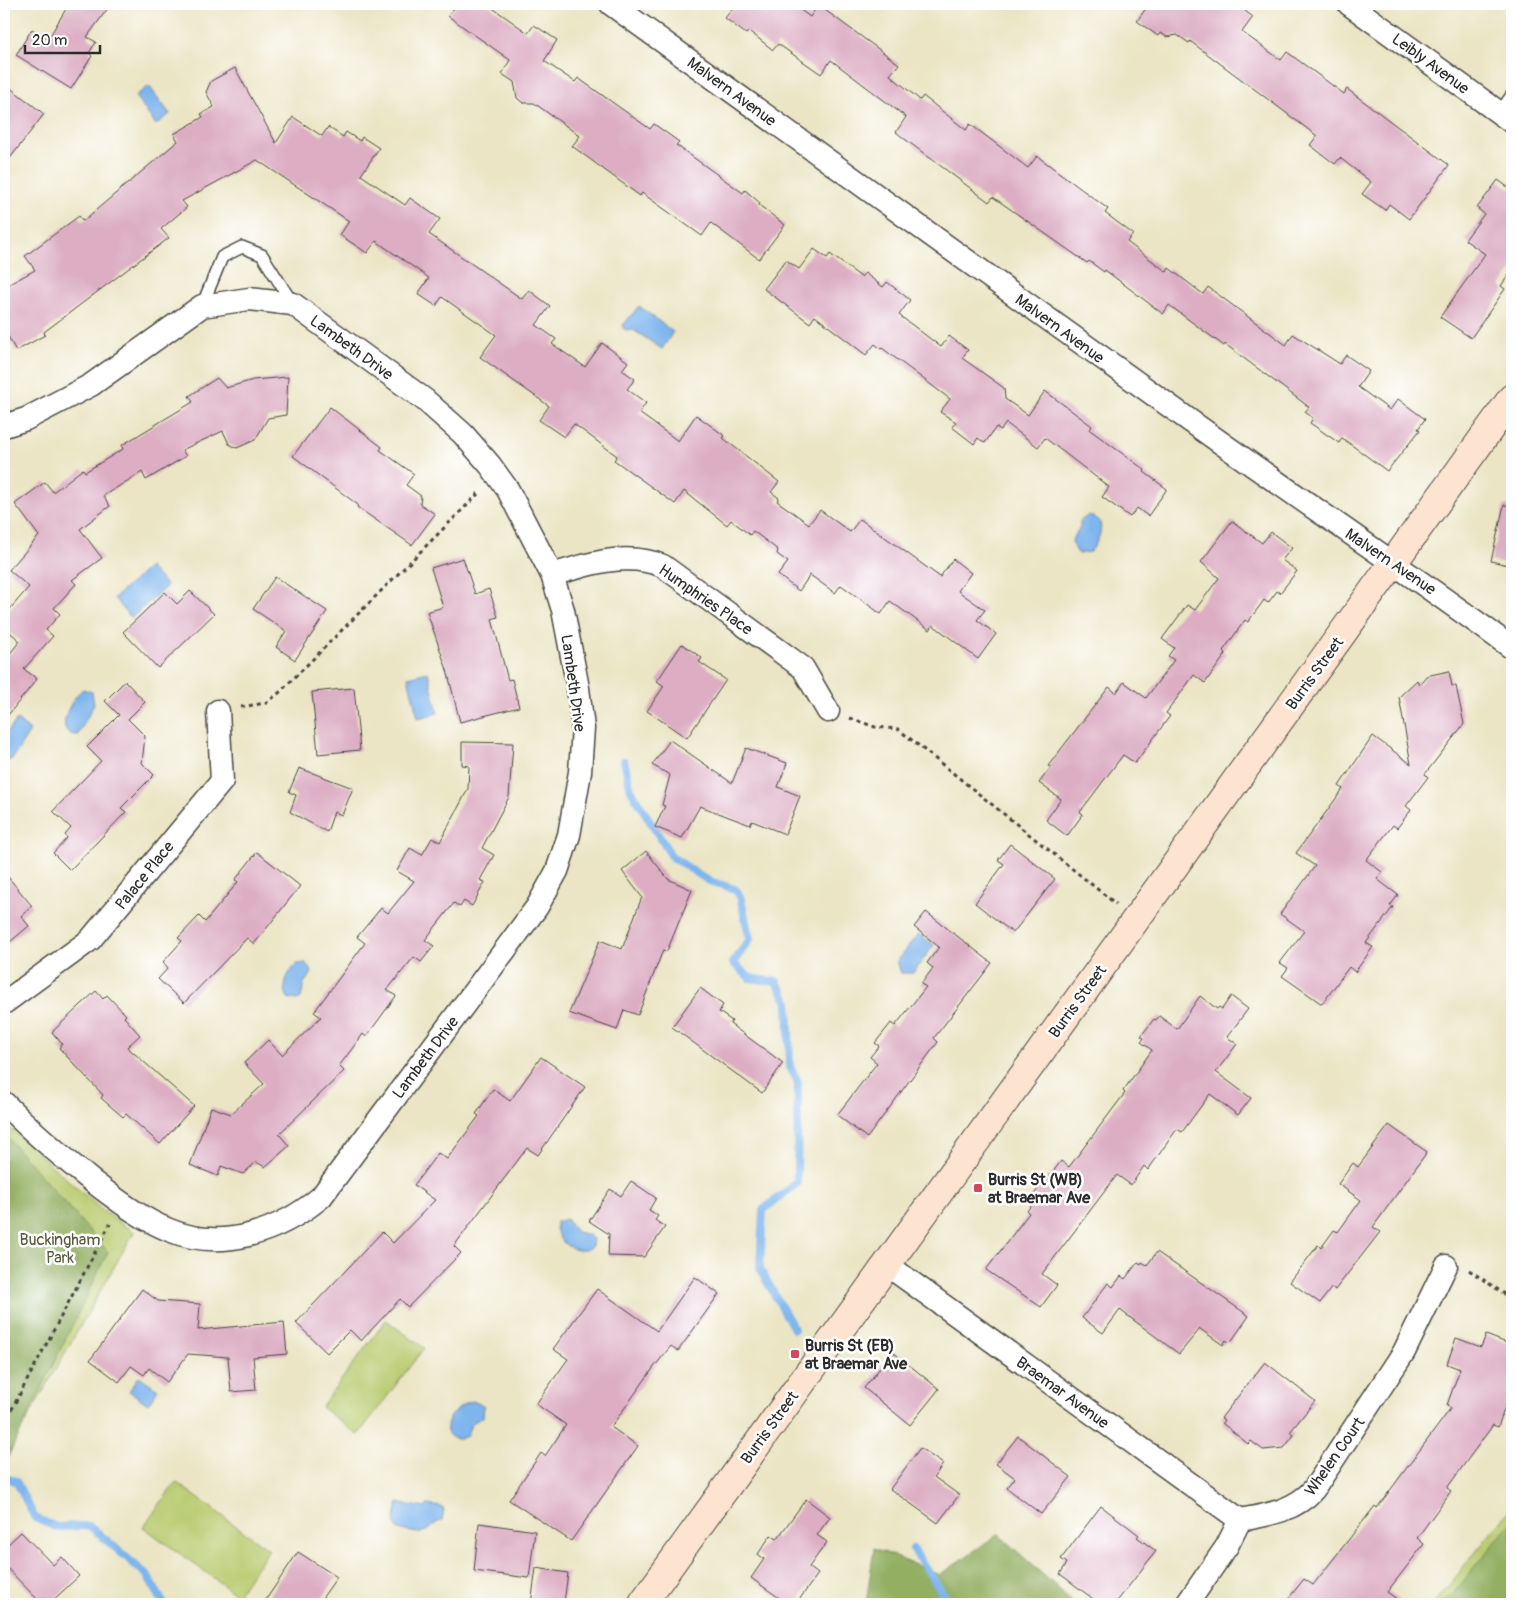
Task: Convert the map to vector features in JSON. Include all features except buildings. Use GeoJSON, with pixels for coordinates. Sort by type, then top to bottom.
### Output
{"type":"FeatureCollection","features":[{"type":"Feature","properties":{"kind":"street","name":"Malvern Avenue"},"geometry":{"type":"LineString","coordinates":[[611,4],[1512,648]]}},
{"type":"Feature","properties":{"kind":"street","name":"Leibly Avenue"},"geometry":{"type":"LineString","coordinates":[[1349,4],[1508,110]]}},
{"type":"Feature","properties":{"kind":"street","name":"Lambeth Drive"},"geometry":{"type":"LineString","coordinates":[[4,426],[26,419],[91,385],[202,306],[250,299],[294,304],[425,400],[463,434],[490,465],[508,490],[552,574],[563,610],[583,728],[577,798],[569,835],[556,871],[537,907],[320,1197],[293,1218],[262,1233],[221,1239],[171,1231],[146,1218],[111,1195],[27,1127],[4,1103]]}},
{"type":"Feature","properties":{"kind":"street","name":"Burris Street"},"geometry":{"type":"LineString","coordinates":[[642,1604],[1512,398]]}},
{"type":"Feature","properties":{"kind":"street","name":"Humphries Place"},"geometry":{"type":"LineString","coordinates":[[552,574],[577,567],[628,559],[639,559],[663,566],[803,668],[828,711]]}},
{"type":"Feature","properties":{"kind":"street","name":"Palace Place"},"geometry":{"type":"LineString","coordinates":[[4,1003],[90,940],[222,780],[218,711]]}},
{"type":"Feature","properties":{"kind":"street","name":"Braemar Avenue"},"geometry":{"type":"LineString","coordinates":[[886,1264],[1240,1520]]}},
{"type":"Feature","properties":{"kind":"street","name":"Whelen Court"},"geometry":{"type":"LineString","coordinates":[[1240,1520],[1283,1510],[1296,1504],[1314,1489],[1392,1372],[1446,1266]]}},
{"type":"Feature","properties":{"kind":"street"},"geometry":{"type":"LineString","coordinates":[[1187,1604],[1227,1546],[1240,1520]]}},
{"type":"Feature","properties":{"kind":"lane"},"geometry":{"type":"LineString","coordinates":[[202,306],[222,257],[242,247],[262,255],[294,304]]}},
{"type":"Feature","properties":{"kind":"path"},"geometry":{"type":"LineString","coordinates":[[218,711],[266,704],[485,488]]}},
{"type":"Feature","properties":{"kind":"path"},"geometry":{"type":"LineString","coordinates":[[828,711],[875,726],[898,729],[1118,906]]}},
{"type":"Feature","properties":{"kind":"path"},"geometry":{"type":"LineString","coordinates":[[4,1424],[111,1222]]}},
{"type":"Feature","properties":{"kind":"path"},"geometry":{"type":"LineString","coordinates":[[1446,1266],[1460,1264],[1512,1298]]}},
{"type":"Feature","properties":{"kind":"green space","name":"Buckingham Park"},"geometry":{"type":"Polygon","coordinates":[[[4,1123],[104,1212],[134,1232],[4,1460],[4,1123]]]}},
{"type":"Feature","properties":{"kind":"green space","name":"Buckingham Park"},"geometry":{"type":"Polygon","coordinates":[[[4,1134],[108,1252],[4,1465],[4,1134]]]}},
{"type":"Feature","properties":{"kind":"green space"},"geometry":{"type":"Polygon","coordinates":[[[386,1320],[424,1348],[358,1435],[321,1407],[386,1320]]]}},
{"type":"Feature","properties":{"kind":"green space"},"geometry":{"type":"Polygon","coordinates":[[[176,1482],[269,1550],[237,1595],[143,1527],[176,1482]]]}},
{"type":"Feature","properties":{"kind":"green space"},"geometry":{"type":"Polygon","coordinates":[[[1512,1507],[1512,1604],[1434,1604],[1512,1507]]]}},
{"type":"Feature","properties":{"kind":"green space"},"geometry":{"type":"Polygon","coordinates":[[[1512,1522],[1512,1604],[1441,1604],[1452,1595],[1512,1522]]]}},
{"type":"Feature","properties":{"kind":"green space"},"geometry":{"type":"Polygon","coordinates":[[[998,1534],[1071,1600],[1068,1604],[866,1604],[874,1548],[940,1575],[998,1534]]]}},
{"type":"Feature","properties":{"kind":"water"},"geometry":{"type":"Polygon","coordinates":[[[149,86],[170,114],[156,125],[135,96],[149,86]]]}},
{"type":"Feature","properties":{"kind":"water"},"geometry":{"type":"Polygon","coordinates":[[[639,306],[673,332],[662,349],[632,329],[626,330],[623,328],[623,325],[639,306]]]}},
{"type":"Feature","properties":{"kind":"water"},"geometry":{"type":"Polygon","coordinates":[[[1089,515],[1099,520],[1100,532],[1090,552],[1079,554],[1074,549],[1072,540],[1080,528],[1080,521],[1089,515]]]}},
{"type":"Feature","properties":{"kind":"water"},"geometry":{"type":"Polygon","coordinates":[[[149,567],[167,586],[131,618],[114,598],[149,567]]]}},
{"type":"Feature","properties":{"kind":"water"},"geometry":{"type":"Polygon","coordinates":[[[428,672],[438,713],[418,718],[408,677],[428,672]]]}},
{"type":"Feature","properties":{"kind":"water"},"geometry":{"type":"Polygon","coordinates":[[[83,689],[92,692],[94,704],[78,735],[70,733],[66,729],[65,723],[66,715],[73,700],[83,689]]]}},
{"type":"Feature","properties":{"kind":"water"},"geometry":{"type":"Polygon","coordinates":[[[17,720],[30,731],[13,758],[4,763],[4,736],[17,720]]]}},
{"type":"Feature","properties":{"kind":"water"},"geometry":{"type":"Polygon","coordinates":[[[918,934],[934,945],[913,973],[901,973],[897,961],[918,934]]]}},
{"type":"Feature","properties":{"kind":"water"},"geometry":{"type":"Polygon","coordinates":[[[306,963],[312,973],[304,983],[301,998],[297,1000],[288,998],[285,984],[290,972],[297,964],[306,963]]]}},
{"type":"Feature","properties":{"kind":"water"},"geometry":{"type":"Polygon","coordinates":[[[566,1219],[576,1232],[589,1235],[593,1239],[592,1246],[580,1250],[573,1249],[562,1241],[556,1229],[556,1222],[566,1219]]]}},
{"type":"Feature","properties":{"kind":"water"},"geometry":{"type":"Polygon","coordinates":[[[139,1376],[158,1389],[148,1404],[129,1391],[139,1376]]]}},
{"type":"Feature","properties":{"kind":"water"},"geometry":{"type":"Polygon","coordinates":[[[473,1401],[484,1406],[483,1417],[472,1423],[466,1436],[461,1439],[453,1438],[447,1432],[448,1422],[458,1408],[473,1401]]]}},
{"type":"Feature","properties":{"kind":"water"},"geometry":{"type":"Polygon","coordinates":[[[398,1503],[426,1508],[427,1505],[442,1507],[444,1510],[442,1521],[436,1523],[429,1530],[422,1532],[399,1530],[394,1523],[398,1503]]]}},
{"type":"Feature","properties":{"kind":"waterway"},"geometry":{"type":"LineString","coordinates":[[624,761],[631,790],[672,857],[709,881],[735,889],[740,896],[750,939],[733,963],[750,978],[777,982],[788,1002],[790,1067],[798,1082],[797,1183],[763,1210],[760,1269],[794,1329]]}},
{"type":"Feature","properties":{"kind":"waterway"},"geometry":{"type":"LineString","coordinates":[[4,1478],[16,1481],[35,1518],[56,1527],[90,1526],[147,1575],[164,1604]]}},
{"type":"Feature","properties":{"kind":"waterway"},"geometry":{"type":"LineString","coordinates":[[913,1549],[950,1604]]}},
{"type":"Feature","properties":{"kind":"place","name":"Burris St (WB) at Braemar Ave"},"geometry":{"type":"Point","coordinates":[978,1188]}},
{"type":"Feature","properties":{"kind":"place","name":"Burris St (EB) at Braemar Ave"},"geometry":{"type":"Point","coordinates":[795,1354]}}]}
